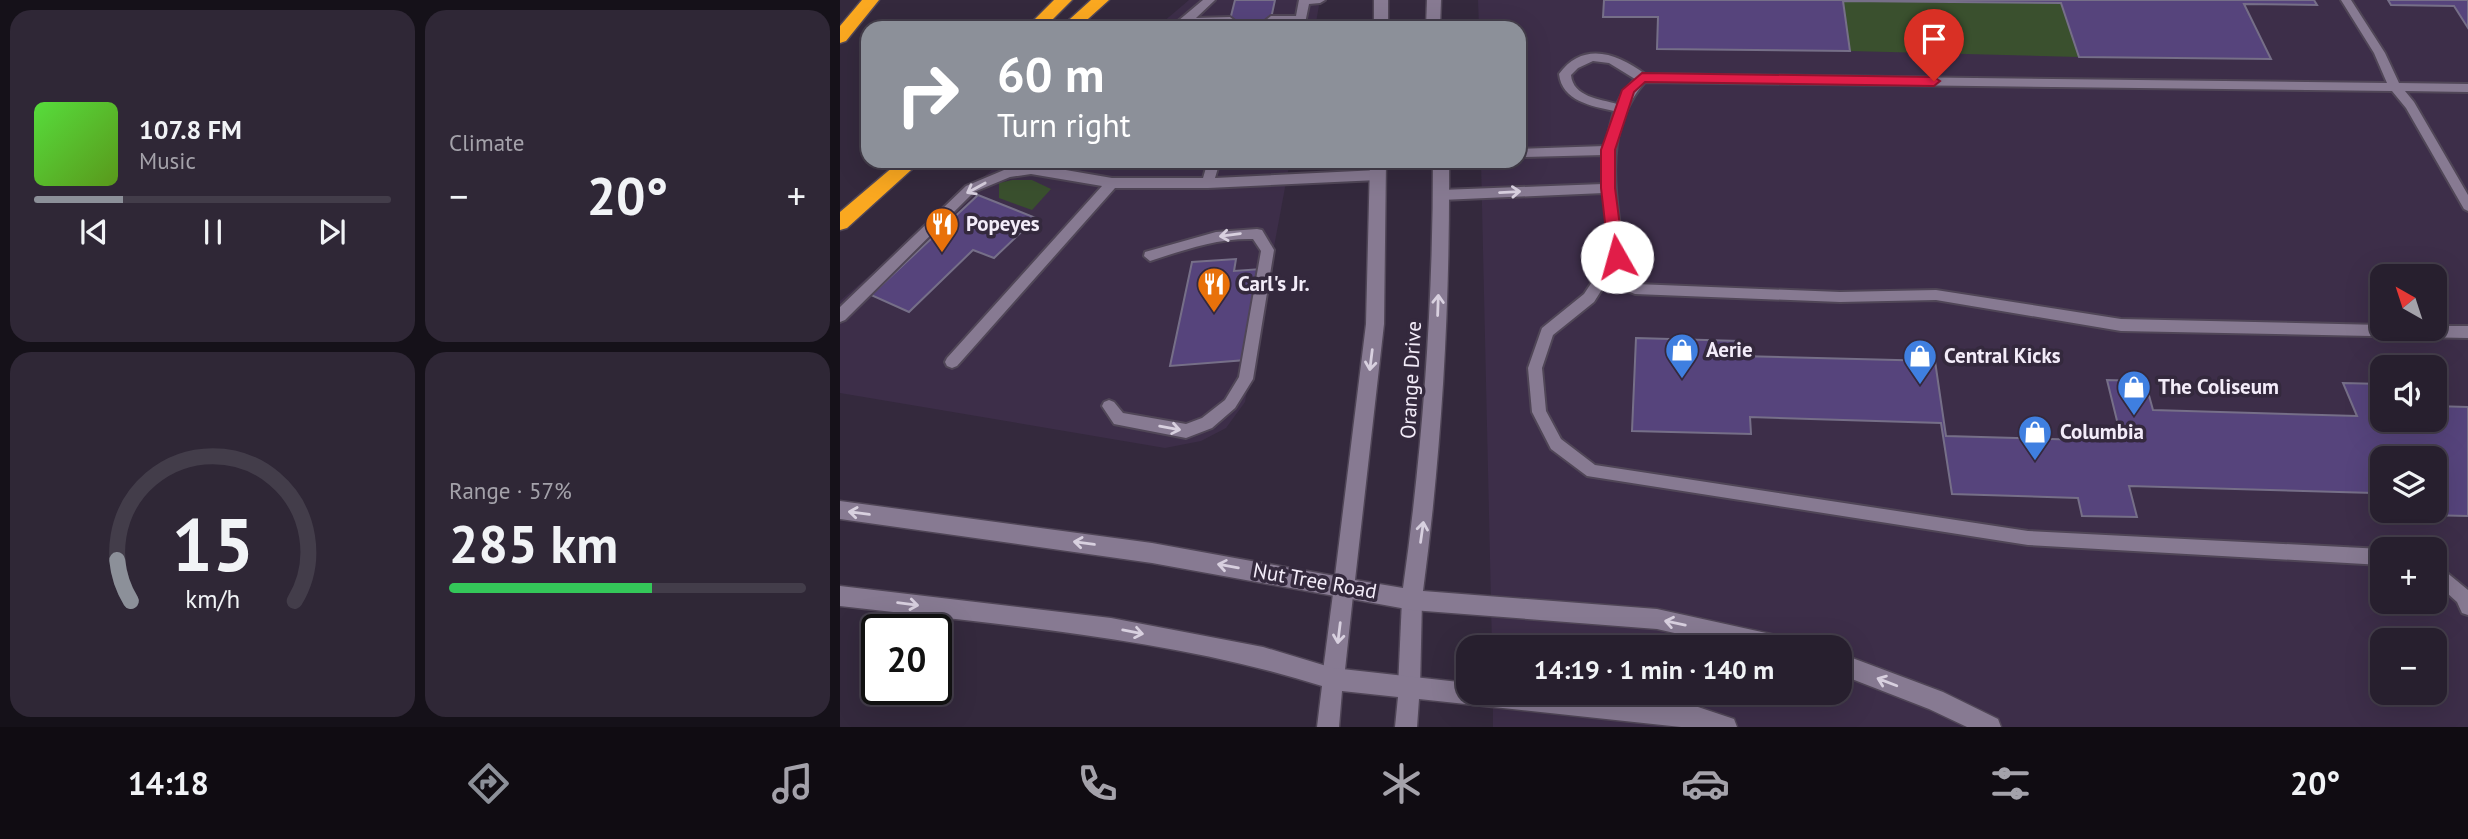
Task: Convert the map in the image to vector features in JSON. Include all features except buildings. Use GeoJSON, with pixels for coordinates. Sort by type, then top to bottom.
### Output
{"type":"FeatureCollection","features":[{"type":"Feature","properties":{"kind":"highway"},"geometry":{"type":"LineString","coordinates":[[840,37],[871,0]]}},
{"type":"Feature","properties":{"kind":"highway"},"geometry":{"type":"LineString","coordinates":[[1042,21],[1064,0]]}},
{"type":"Feature","properties":{"kind":"highway"},"geometry":{"type":"LineString","coordinates":[[1076,21],[1101,0]]}},
{"type":"Feature","properties":{"kind":"highway"},"geometry":{"type":"LineString","coordinates":[[840,209],[884,168]]}},
{"type":"Feature","properties":{"kind":"highway"},"geometry":{"type":"LineString","coordinates":[[840,223],[904,168]]}},
{"type":"Feature","properties":{"kind":"main road"},"geometry":{"type":"LineString","coordinates":[[1381,0],[1381,21]]}},
{"type":"Feature","properties":{"kind":"main road"},"geometry":{"type":"LineString","coordinates":[[1433,21],[1434,0]]}},
{"type":"Feature","properties":{"kind":"main road","name":"Orange Drive"},"geometry":{"type":"LineString","coordinates":[[1328,727],[1375,324],[1378,168]]}},
{"type":"Feature","properties":{"kind":"main road","name":"Orange Drive"},"geometry":{"type":"LineString","coordinates":[[1406,727],[1412,600],[1427,496],[1441,168]]}},
{"type":"Feature","properties":{"kind":"main road","name":"Nut Tree Road"},"geometry":{"type":"LineString","coordinates":[[840,510],[1152,553],[1412,600],[1657,619],[1730,635]]}},
{"type":"Feature","properties":{"kind":"main road"},"geometry":{"type":"LineString","coordinates":[[840,596],[1111,628],[1263,657],[1333,679],[1698,718],[1726,727]]}},
{"type":"Feature","properties":{"kind":"main road"},"geometry":{"type":"LineString","coordinates":[[1852,668],[1935,700],[1990,727]]}},
{"type":"Feature","properties":{"kind":"lane"},"geometry":{"type":"LineString","coordinates":[[1186,21],[1210,0]]}},
{"type":"Feature","properties":{"kind":"lane"},"geometry":{"type":"LineString","coordinates":[[1301,21],[1304,1],[1320,0]]}},
{"type":"Feature","properties":{"kind":"lane"},"geometry":{"type":"LineString","coordinates":[[2346,0],[2379,53],[2396,89],[2410,105],[2468,206]]}},
{"type":"Feature","properties":{"kind":"lane"},"geometry":{"type":"LineString","coordinates":[[1271,20],[1278,21]]}},
{"type":"Feature","properties":{"kind":"lane"},"geometry":{"type":"LineString","coordinates":[[1622,109],[1571,92],[1565,84],[1566,74],[1581,61],[1599,56],[1619,60],[1642,78],[2468,88]]}},
{"type":"Feature","properties":{"kind":"lane"},"geometry":{"type":"LineString","coordinates":[[1642,78],[1629,90],[1608,150],[1608,188],[1617,257],[1589,298],[1547,332],[1535,368],[1539,412],[1556,444],[1592,471],[2028,538],[2370,556]]}},
{"type":"Feature","properties":{"kind":"lane"},"geometry":{"type":"LineString","coordinates":[[1526,153],[1608,150]]}},
{"type":"Feature","properties":{"kind":"lane"},"geometry":{"type":"LineString","coordinates":[[1208,183],[1212,168]]}},
{"type":"Feature","properties":{"kind":"lane"},"geometry":{"type":"LineString","coordinates":[[840,316],[970,189],[1008,173],[1031,169],[1112,183],[1208,183],[1378,168]]}},
{"type":"Feature","properties":{"kind":"lane"},"geometry":{"type":"LineString","coordinates":[[952,362],[1112,183]]}},
{"type":"Feature","properties":{"kind":"lane"},"geometry":{"type":"LineString","coordinates":[[1441,195],[1608,188]]}},
{"type":"Feature","properties":{"kind":"lane"},"geometry":{"type":"LineString","coordinates":[[1109,406],[1119,419],[1186,431],[1207,423],[1230,404],[1246,379],[1268,250],[1257,234],[1238,233],[1212,237],[1150,256]]}},
{"type":"Feature","properties":{"kind":"lane"},"geometry":{"type":"LineString","coordinates":[[1605,277],[1636,289],[1840,297],[1936,295],[2121,325],[2468,332]]}},
{"type":"Feature","properties":{"kind":"lane"},"geometry":{"type":"LineString","coordinates":[[2447,581],[2463,596],[2468,607]]}},
{"type":"Feature","properties":{"kind":"shaded area"},"geometry":{"type":"Polygon","coordinates":[[[1189,0],[1320,0],[1316,21],[1164,21],[1189,0]]]}},
{"type":"Feature","properties":{"kind":"shaded area"},"geometry":{"type":"Polygon","coordinates":[[[1478,0],[2468,0],[2468,727],[1493,727],[1493,705],[1852,705],[1852,635],[1492,635],[1481,168],[1526,168],[1526,21],[1479,21],[1478,0]]]}},
{"type":"Feature","properties":{"kind":"shaded area"},"geometry":{"type":"Polygon","coordinates":[[[994,168],[1289,168],[1245,402],[1226,428],[1201,441],[1165,448],[840,393],[840,301],[994,168]]]}},
{"type":"Feature","properties":{"kind":"green space"},"geometry":{"type":"Polygon","coordinates":[[[1843,1],[2061,3],[2079,57],[1850,51],[1843,1]]]}},
{"type":"Feature","properties":{"kind":"green space"},"geometry":{"type":"Polygon","coordinates":[[[1032,180],[1051,189],[1032,210],[999,198],[999,183],[1032,180]]]}},
{"type":"Feature","properties":{"kind":"place","name":"Popeyes"},"geometry":{"type":"Point","coordinates":[942,254]}},
{"type":"Feature","properties":{"kind":"place","name":"Carl's Jr."},"geometry":{"type":"Point","coordinates":[1214,314]}},
{"type":"Feature","properties":{"kind":"place","name":"Aerie"},"geometry":{"type":"Point","coordinates":[1682,380]}},
{"type":"Feature","properties":{"kind":"place","name":"Central Kicks"},"geometry":{"type":"Point","coordinates":[1920,386]}},
{"type":"Feature","properties":{"kind":"place","name":"The Coliseum"},"geometry":{"type":"Point","coordinates":[2134,417]}},
{"type":"Feature","properties":{"kind":"place","name":"Columbia"},"geometry":{"type":"Point","coordinates":[2035,462]}},
{"type":"Feature","properties":{"kind":"route"},"geometry":{"type":"LineString","coordinates":[[1617,257],[1608,188],[1608,150],[1629,90],[1642,78],[1652,76],[1934,81]]}}]}
